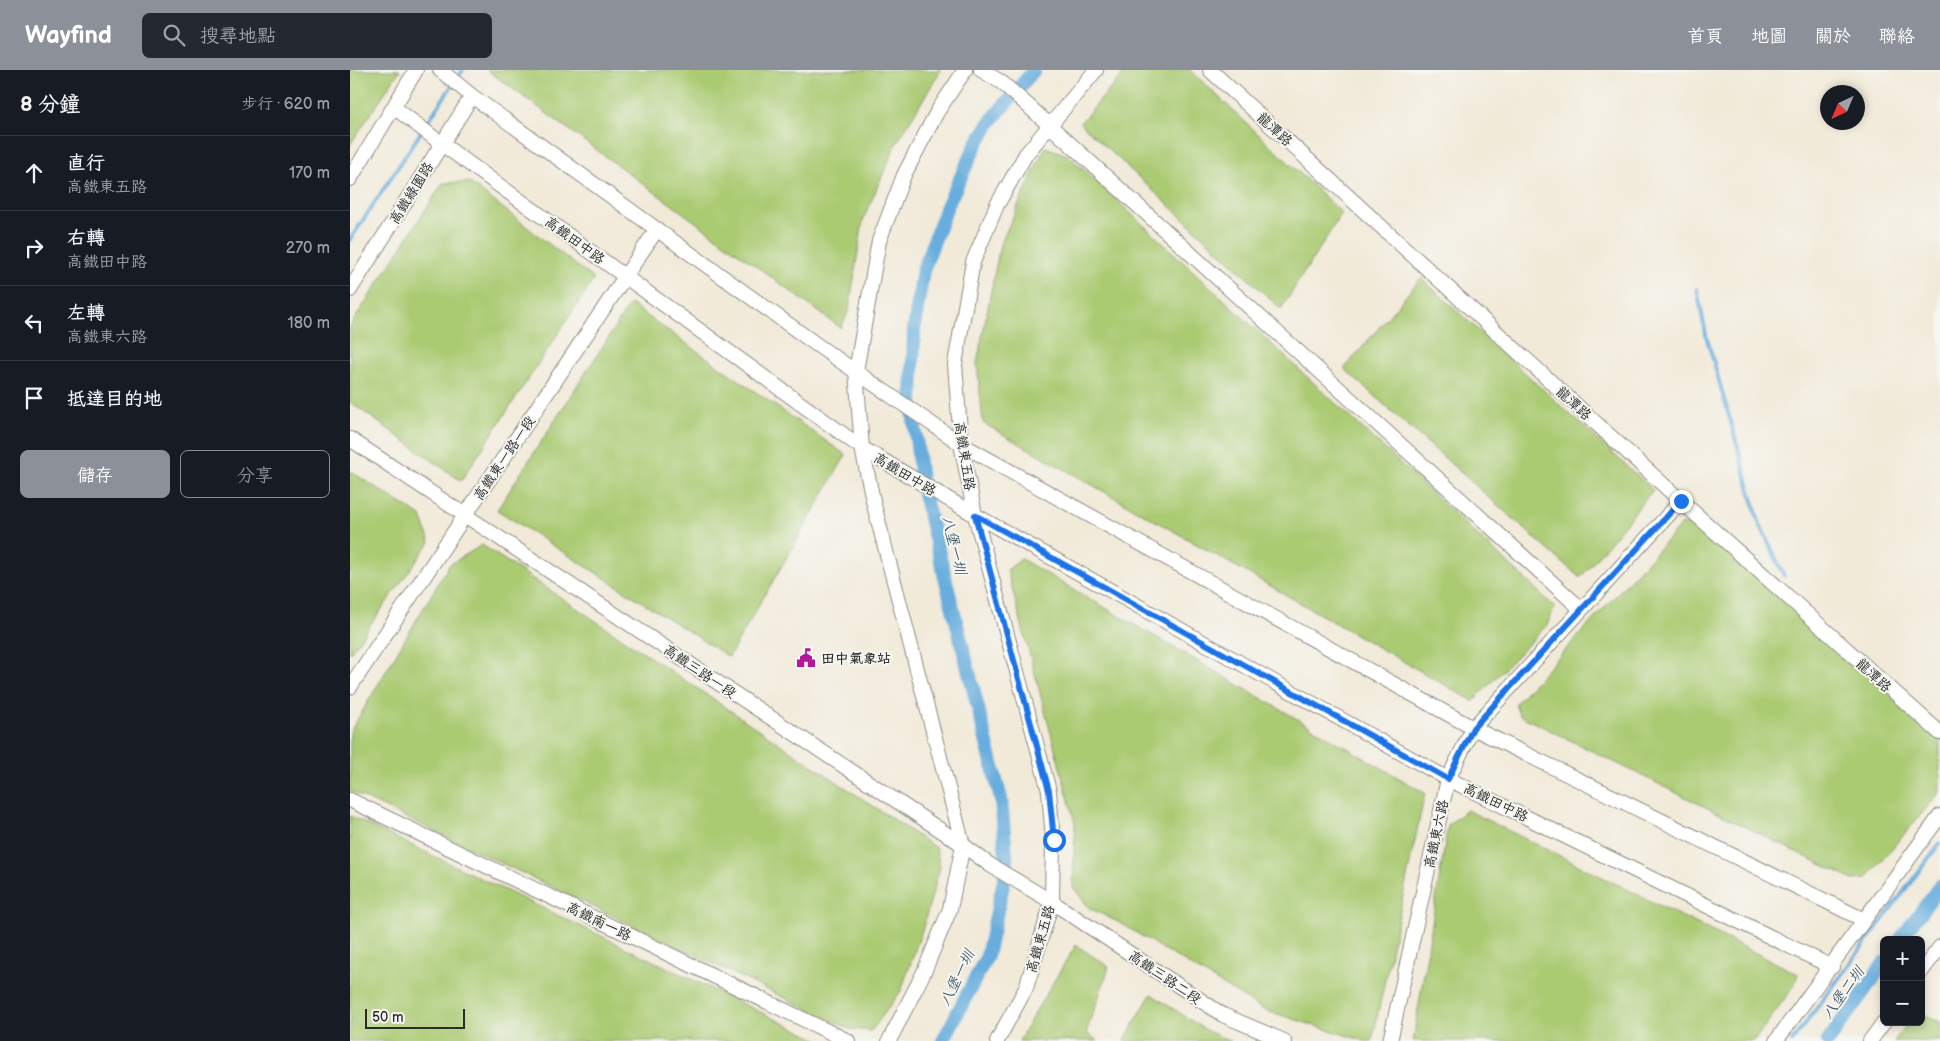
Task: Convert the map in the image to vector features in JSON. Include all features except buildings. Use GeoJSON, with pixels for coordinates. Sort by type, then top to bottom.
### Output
{"type":"FeatureCollection","features":[{"type":"Feature","properties":{"kind":"street"},"geometry":{"type":"LineString","coordinates":[[350,179],[416,70]]}},
{"type":"Feature","properties":{"kind":"street"},"geometry":{"type":"LineString","coordinates":[[440,70],[472,96],[817,345],[961,444],[1473,728],[1864,920]]}},
{"type":"Feature","properties":{"kind":"street"},"geometry":{"type":"LineString","coordinates":[[889,1041],[924,972],[950,909],[963,845],[874,506],[862,448],[856,371],[879,241],[904,174],[937,112],[965,70]]}},
{"type":"Feature","properties":{"kind":"street"},"geometry":{"type":"LineString","coordinates":[[981,70],[1001,82],[1049,125],[1580,609]]}},
{"type":"Feature","properties":{"kind":"street","name":"高鐵東五路"},"geometry":{"type":"LineString","coordinates":[[998,1041],[1026,988],[1052,902],[1054,840],[1049,791],[975,515],[961,444],[955,364],[973,262],[996,205],[1026,154],[1096,70]]}},
{"type":"Feature","properties":{"kind":"street","name":"龍潭路"},"geometry":{"type":"LineString","coordinates":[[1210,70],[1681,501],[1940,733]]}},
{"type":"Feature","properties":{"kind":"street","name":"高鐵綠園路"},"geometry":{"type":"LineString","coordinates":[[350,290],[472,96]]}},
{"type":"Feature","properties":{"kind":"street","name":"高鐵田中路"},"geometry":{"type":"LineString","coordinates":[[394,108],[862,448],[975,515],[1448,779],[1832,967]]}},
{"type":"Feature","properties":{"kind":"street","name":"高鐵東一路一段"},"geometry":{"type":"LineString","coordinates":[[350,687],[657,229]]}},
{"type":"Feature","properties":{"kind":"street","name":"高鐵三路一段"},"geometry":{"type":"LineString","coordinates":[[350,439],[963,845],[990,865],[1052,902]]}},
{"type":"Feature","properties":{"kind":"street","name":"高鐵東六路"},"geometry":{"type":"LineString","coordinates":[[1390,1041],[1448,779],[1473,728],[1580,609],[1681,501]]}},
{"type":"Feature","properties":{"kind":"street","name":"高鐵南一路"},"geometry":{"type":"LineString","coordinates":[[350,800],[848,1041]]}},
{"type":"Feature","properties":{"kind":"street"},"geometry":{"type":"LineString","coordinates":[[1776,1041],[1832,967],[1940,816]]}},
{"type":"Feature","properties":{"kind":"street","name":"高鐵三路二段"},"geometry":{"type":"LineString","coordinates":[[1052,902],[1223,1015],[1284,1041]]}},
{"type":"Feature","properties":{"kind":"street"},"geometry":{"type":"LineString","coordinates":[[1925,967],[1940,947]]}},
{"type":"Feature","properties":{"kind":"street"},"geometry":{"type":"LineString","coordinates":[[1870,1041],[1881,1026]]}},
{"type":"Feature","properties":{"kind":"green space"},"geometry":{"type":"Polygon","coordinates":[[[350,70],[400,70],[350,145],[350,70]]]}},
{"type":"Feature","properties":{"kind":"green space"},"geometry":{"type":"Polygon","coordinates":[[[487,70],[941,70],[896,144],[863,220],[849,310],[841,328],[487,70]]]}},
{"type":"Feature","properties":{"kind":"green space"},"geometry":{"type":"Polygon","coordinates":[[[1127,70],[1190,70],[1342,213],[1281,309],[1080,123],[1127,70]]]}},
{"type":"Feature","properties":{"kind":"green space"},"geometry":{"type":"Polygon","coordinates":[[[1045,147],[1068,155],[1555,607],[1547,625],[1473,701],[983,423],[977,363],[1000,245],[1045,147]]]}},
{"type":"Feature","properties":{"kind":"green space"},"geometry":{"type":"Polygon","coordinates":[[[469,182],[594,279],[461,481],[350,402],[350,326],[443,183],[469,182]]]}},
{"type":"Feature","properties":{"kind":"green space"},"geometry":{"type":"Polygon","coordinates":[[[1421,278],[1653,490],[1580,578],[1344,369],[1421,278]]]}},
{"type":"Feature","properties":{"kind":"green space"},"geometry":{"type":"Polygon","coordinates":[[[630,304],[846,455],[729,657],[497,510],[630,304]]]}},
{"type":"Feature","properties":{"kind":"green space"},"geometry":{"type":"Polygon","coordinates":[[[350,471],[421,516],[430,542],[350,653],[350,471]]]}},
{"type":"Feature","properties":{"kind":"green space"},"geometry":{"type":"Polygon","coordinates":[[[1682,524],[1700,525],[1940,739],[1940,792],[1866,879],[1853,880],[1519,715],[1515,704],[1682,524]]]}},
{"type":"Feature","properties":{"kind":"green space"},"geometry":{"type":"Polygon","coordinates":[[[482,545],[936,848],[940,867],[923,927],[901,991],[871,1031],[850,1029],[350,791],[350,732],[449,565],[482,545]]]}},
{"type":"Feature","properties":{"kind":"green space"},"geometry":{"type":"Polygon","coordinates":[[[1021,559],[1425,793],[1372,1041],[1365,1041],[1264,1010],[1120,923],[1089,908],[1073,887],[1075,823],[1007,570],[1021,559]]]}},
{"type":"Feature","properties":{"kind":"green space"},"geometry":{"type":"Polygon","coordinates":[[[1467,810],[1798,974],[1794,986],[1754,1041],[1413,1041],[1448,825],[1467,810]]]}},
{"type":"Feature","properties":{"kind":"green space"},"geometry":{"type":"Polygon","coordinates":[[[350,816],[821,1041],[350,1041],[350,816]]]}},
{"type":"Feature","properties":{"kind":"green space"},"geometry":{"type":"Polygon","coordinates":[[[1076,945],[1109,967],[1086,1033],[1098,1041],[1019,1041],[1034,1014],[1076,945]]]}},
{"type":"Feature","properties":{"kind":"green space"},"geometry":{"type":"Polygon","coordinates":[[[1151,994],[1207,1031],[1231,1041],[1124,1041],[1151,994]]]}},
{"type":"Feature","properties":{"kind":"green space"},"geometry":{"type":"Polygon","coordinates":[[[1925,1016],[1940,1022],[1940,1041],[1894,1041],[1906,1026],[1925,1026],[1925,1016]]]}},
{"type":"Feature","properties":{"kind":"waterway"},"geometry":{"type":"LineString","coordinates":[[457,79],[463,70]]}},
{"type":"Feature","properties":{"kind":"waterway","name":"八堡一圳"},"geometry":{"type":"LineString","coordinates":[[943,1041],[987,956],[1007,867],[1001,799],[921,482],[912,400],[914,330],[923,270],[947,206],[977,143],[991,121],[1034,70]]}},
{"type":"Feature","properties":{"kind":"waterway"},"geometry":{"type":"LineString","coordinates":[[425,126],[453,84]]}},
{"type":"Feature","properties":{"kind":"waterway"},"geometry":{"type":"LineString","coordinates":[[350,240],[421,132]]}},
{"type":"Feature","properties":{"kind":"waterway"},"geometry":{"type":"LineString","coordinates":[[1697,289],[1706,335],[1759,522],[1784,576]]}},
{"type":"Feature","properties":{"kind":"waterway"},"geometry":{"type":"LineString","coordinates":[[1792,1041],[1940,843]]}},
{"type":"Feature","properties":{"kind":"waterway","name":"八堡二圳"},"geometry":{"type":"LineString","coordinates":[[1903,936],[1940,886]]}},
{"type":"Feature","properties":{"kind":"waterway","name":"八堡二圳"},"geometry":{"type":"LineString","coordinates":[[1828,1041],[1880,969]]}},
{"type":"Feature","properties":{"kind":"place","name":"田中氣象站"},"geometry":{"type":"Point","coordinates":[806,658]}},
{"type":"Feature","properties":{"kind":"route"},"geometry":{"type":"LineString","coordinates":[[1054,840],[1049,791],[975,515],[1448,779],[1473,728],[1580,609],[1681,501]]}}]}
